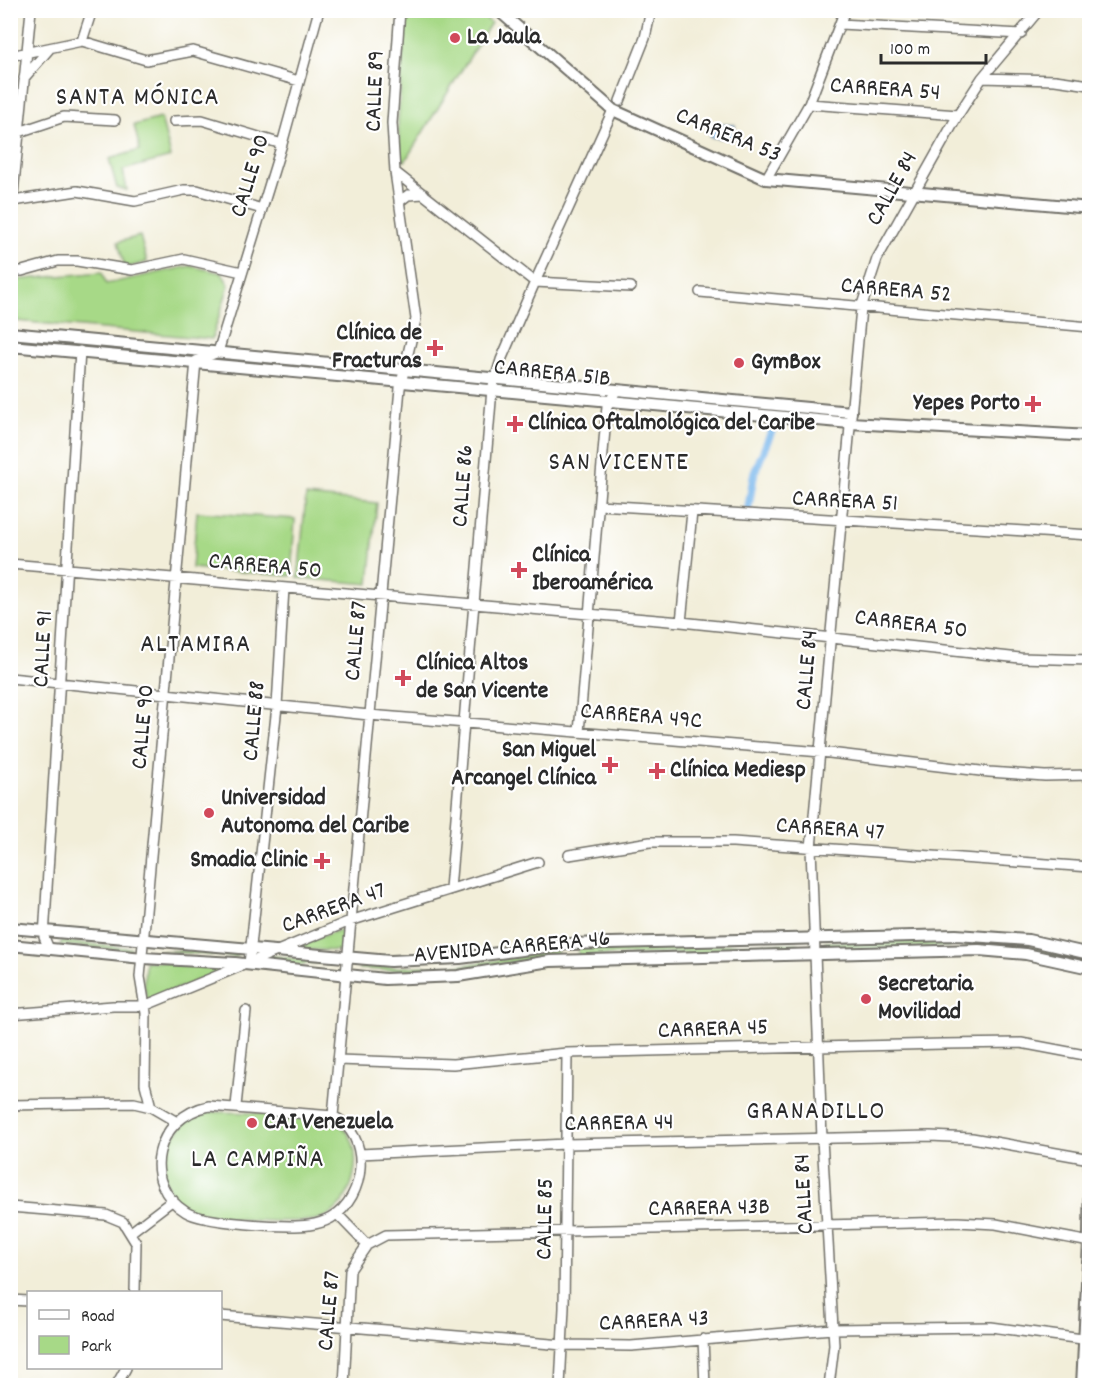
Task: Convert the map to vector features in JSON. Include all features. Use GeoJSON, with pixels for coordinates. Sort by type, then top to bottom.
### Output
{"type":"FeatureCollection","features":[{"type":"Feature","properties":{"kind":"main road","name":"CARRERA 53"},"geometry":{"type":"LineString","coordinates":[[498,10],[617,105],[766,179],[1089,208]]}},
{"type":"Feature","properties":{"kind":"main road","name":"CARRERA 51B"},"geometry":{"type":"LineString","coordinates":[[10,333],[218,352],[402,376]]}},
{"type":"Feature","properties":{"kind":"main road","name":"CARRERA 51B"},"geometry":{"type":"LineString","coordinates":[[10,346],[494,384],[616,391],[851,418]]}},
{"type":"Feature","properties":{"kind":"main road","name":"CARRERA 51B"},"geometry":{"type":"LineString","coordinates":[[494,384],[609,401],[1089,436]]}},
{"type":"Feature","properties":{"kind":"main road","name":"AVENIDA CARRERA 46"},"geometry":{"type":"LineString","coordinates":[[10,928],[390,961],[460,958],[568,942],[956,934],[1028,940],[1089,954]]}},
{"type":"Feature","properties":{"kind":"main road"},"geometry":{"type":"LineString","coordinates":[[956,934],[956,951]]}},
{"type":"Feature","properties":{"kind":"main road","name":"AVENIDA CARRERA 46"},"geometry":{"type":"LineString","coordinates":[[10,945],[143,958],[249,964],[345,975],[422,979],[568,961],[956,951],[1007,951],[1089,968]]}},
{"type":"Feature","properties":{"kind":"main road"},"geometry":{"type":"LineString","coordinates":[[1082,1386],[1087,1340],[1089,1158]]}},
{"type":"Feature","properties":{"kind":"street"},"geometry":{"type":"LineString","coordinates":[[10,225],[15,133],[31,10]]}},
{"type":"Feature","properties":{"kind":"street"},"geometry":{"type":"LineString","coordinates":[[82,42],[92,10]]}},
{"type":"Feature","properties":{"kind":"street","name":"CALLE 89"},"geometry":{"type":"LineString","coordinates":[[395,172],[392,123],[400,10]]}},
{"type":"Feature","properties":{"kind":"street","name":"CALLE 86"},"geometry":{"type":"LineString","coordinates":[[450,889],[466,724],[489,410],[494,384],[535,282],[617,105],[645,38],[651,10]]}},
{"type":"Feature","properties":{"kind":"street"},"geometry":{"type":"LineString","coordinates":[[766,179],[809,104],[844,10]]}},
{"type":"Feature","properties":{"kind":"street","name":"CALLE 84"},"geometry":{"type":"LineString","coordinates":[[829,1386],[833,1364],[832,1329],[811,848],[861,308],[876,259],[958,115],[982,78],[1040,10]]}},
{"type":"Feature","properties":{"kind":"street","name":"CALLE 90"},"geometry":{"type":"LineString","coordinates":[[218,352],[282,144],[317,11]]}},
{"type":"Feature","properties":{"kind":"street"},"geometry":{"type":"LineString","coordinates":[[840,24],[1021,34]]}},
{"type":"Feature","properties":{"kind":"street"},"geometry":{"type":"LineString","coordinates":[[10,56],[82,42],[146,60],[193,51],[299,81]]}},
{"type":"Feature","properties":{"kind":"street"},"geometry":{"type":"LineString","coordinates":[[23,79],[52,46]]}},
{"type":"Feature","properties":{"kind":"street"},"geometry":{"type":"LineString","coordinates":[[982,78],[1055,80],[1089,85]]}},
{"type":"Feature","properties":{"kind":"street","name":"CARRERA 54"},"geometry":{"type":"LineString","coordinates":[[809,104],[958,115]]}},
{"type":"Feature","properties":{"kind":"street"},"geometry":{"type":"LineString","coordinates":[[15,133],[64,117],[115,120]]}},
{"type":"Feature","properties":{"kind":"street"},"geometry":{"type":"LineString","coordinates":[[174,122],[202,120],[282,144]]}},
{"type":"Feature","properties":{"kind":"street"},"geometry":{"type":"LineString","coordinates":[[395,172],[535,282],[631,287]]}},
{"type":"Feature","properties":{"kind":"street","name":"CALLE 87"},"geometry":{"type":"LineString","coordinates":[[333,1116],[402,376],[414,338],[416,319],[395,172]]}},
{"type":"Feature","properties":{"kind":"street"},"geometry":{"type":"LineString","coordinates":[[13,201],[77,190],[135,201],[184,190],[196,190],[262,209]]}},
{"type":"Feature","properties":{"kind":"street"},"geometry":{"type":"LineString","coordinates":[[399,202],[408,195],[424,194]]}},
{"type":"Feature","properties":{"kind":"street"},"geometry":{"type":"LineString","coordinates":[[10,271],[22,271],[58,261],[77,261],[132,270],[184,259],[242,272]]}},
{"type":"Feature","properties":{"kind":"street","name":"CARRERA 52"},"geometry":{"type":"LineString","coordinates":[[700,292],[1089,327]]}},
{"type":"Feature","properties":{"kind":"street","name":"CALLE 91"},"geometry":{"type":"LineString","coordinates":[[49,949],[45,941],[45,931],[62,682],[80,351]]}},
{"type":"Feature","properties":{"kind":"street"},"geometry":{"type":"LineString","coordinates":[[196,361],[218,352],[225,364]]}},
{"type":"Feature","properties":{"kind":"street","name":"CALLE 90"},"geometry":{"type":"LineString","coordinates":[[151,1107],[145,1084],[147,1024],[140,984],[196,361]]}},
{"type":"Feature","properties":{"kind":"street"},"geometry":{"type":"LineString","coordinates":[[579,732],[607,406],[616,391]]}},
{"type":"Feature","properties":{"kind":"street","name":"CARRERA 51"},"geometry":{"type":"LineString","coordinates":[[599,505],[1089,535]]}},
{"type":"Feature","properties":{"kind":"street"},"geometry":{"type":"LineString","coordinates":[[681,622],[692,512]]}},
{"type":"Feature","properties":{"kind":"street","name":"CARRERA 50"},"geometry":{"type":"LineString","coordinates":[[10,564],[474,606],[681,622],[831,636],[1020,658],[1089,660]]}},
{"type":"Feature","properties":{"kind":"street","name":"CALLE 88"},"geometry":{"type":"LineString","coordinates":[[249,964],[276,706],[284,588]]}},
{"type":"Feature","properties":{"kind":"street","name":"CARRERA 49C"},"geometry":{"type":"LineString","coordinates":[[10,678],[466,724],[821,752],[989,772],[1045,776],[1089,775]]}},
{"type":"Feature","properties":{"kind":"street","name":"CARRERA 47"},"geometry":{"type":"LineString","coordinates":[[569,855],[650,842],[734,842],[1089,867]]}},
{"type":"Feature","properties":{"kind":"street","name":"CARRERA 47"},"geometry":{"type":"LineString","coordinates":[[144,1006],[350,921],[538,862]]}},
{"type":"Feature","properties":{"kind":"street"},"geometry":{"type":"LineString","coordinates":[[568,942],[568,961]]}},
{"type":"Feature","properties":{"kind":"street"},"geometry":{"type":"LineString","coordinates":[[10,1014],[112,1006],[144,1006]]}},
{"type":"Feature","properties":{"kind":"street"},"geometry":{"type":"LineString","coordinates":[[236,1106],[246,1011]]}},
{"type":"Feature","properties":{"kind":"street","name":"CARRERA 45"},"geometry":{"type":"LineString","coordinates":[[338,1060],[453,1064],[567,1053],[1021,1043],[1089,1056]]}},
{"type":"Feature","properties":{"kind":"street","name":"CALLE 85"},"geometry":{"type":"LineString","coordinates":[[560,1386],[563,1345],[567,1053]]}},
{"type":"Feature","properties":{"kind":"street","name":"CALLE 90"},"geometry":{"type":"LineString","coordinates":[[134,1103],[145,1084]]}},
{"type":"Feature","properties":{"kind":"street"},"geometry":{"type":"LineString","coordinates":[[10,1105],[134,1103],[151,1107],[175,1121]]}},
{"type":"Feature","properties":{"kind":"street"},"geometry":{"type":"LineString","coordinates":[[236,1106],[333,1116],[350,1127],[359,1144],[359,1173],[354,1191],[337,1214],[309,1225],[207,1219],[187,1212],[173,1200],[161,1179],[159,1154],[165,1137],[175,1121],[195,1109],[236,1106]]}},
{"type":"Feature","properties":{"kind":"street","name":"CARRERA 44"},"geometry":{"type":"LineString","coordinates":[[360,1154],[566,1144],[972,1138],[1089,1158]]}},
{"type":"Feature","properties":{"kind":"street"},"geometry":{"type":"LineString","coordinates":[[131,1232],[173,1200]]}},
{"type":"Feature","properties":{"kind":"street"},"geometry":{"type":"LineString","coordinates":[[10,1207],[106,1215],[123,1222],[131,1232],[137,1248],[135,1291]]}},
{"type":"Feature","properties":{"kind":"street","name":"CALLE 87"},"geometry":{"type":"LineString","coordinates":[[337,1214],[367,1245],[353,1263],[349,1275],[344,1386]]}},
{"type":"Feature","properties":{"kind":"street","name":"CARRERA 43B"},"geometry":{"type":"LineString","coordinates":[[367,1245],[397,1233],[565,1232],[957,1222],[996,1224],[1089,1242]]}},
{"type":"Feature","properties":{"kind":"street"},"geometry":{"type":"LineString","coordinates":[[10,1300],[27,1301]]}},
{"type":"Feature","properties":{"kind":"street","name":"CARRERA 43"},"geometry":{"type":"LineString","coordinates":[[222,1316],[563,1345],[631,1346],[832,1329],[991,1327],[1087,1340]]}},
{"type":"Feature","properties":{"kind":"street"},"geometry":{"type":"LineString","coordinates":[[703,1339],[705,1386]]}},
{"type":"Feature","properties":{"kind":"street"},"geometry":{"type":"LineString","coordinates":[[116,1386],[125,1369]]}},
{"type":"Feature","properties":{"kind":"green space"},"geometry":{"type":"Polygon","coordinates":[[[406,11],[477,11],[491,23],[405,161],[400,159],[398,122],[406,11]]]}},
{"type":"Feature","properties":{"kind":"green space"},"geometry":{"type":"Polygon","coordinates":[[[161,118],[171,157],[123,170],[127,190],[117,188],[109,159],[140,150],[134,125],[161,118]]]}},
{"type":"Feature","properties":{"kind":"green space"},"geometry":{"type":"Polygon","coordinates":[[[140,236],[147,262],[125,268],[118,242],[140,236]]]}},
{"type":"Feature","properties":{"kind":"green space"},"geometry":{"type":"Polygon","coordinates":[[[190,266],[222,273],[229,285],[212,339],[16,321],[15,280],[102,272],[106,284],[190,266]]]}},
{"type":"Feature","properties":{"kind":"green space"},"geometry":{"type":"Polygon","coordinates":[[[306,496],[377,503],[369,584],[298,578],[306,496]]]}},
{"type":"Feature","properties":{"kind":"green space"},"geometry":{"type":"Polygon","coordinates":[[[197,512],[295,519],[291,576],[192,568],[197,512]]]}},
{"type":"Feature","properties":{"kind":"green space"},"geometry":{"type":"Polygon","coordinates":[[[345,928],[343,951],[286,949],[345,928]]]}},
{"type":"Feature","properties":{"kind":"green space"},"geometry":{"type":"Polygon","coordinates":[[[966,939],[1016,942],[1089,958],[1089,964],[966,947],[966,939]]]}},
{"type":"Feature","properties":{"kind":"green space"},"geometry":{"type":"Polygon","coordinates":[[[950,940],[950,947],[825,950],[825,942],[950,940]]]}},
{"type":"Feature","properties":{"kind":"green space"},"geometry":{"type":"Polygon","coordinates":[[[61,941],[131,948],[131,951],[60,945],[61,941]]]}},
{"type":"Feature","properties":{"kind":"green space"},"geometry":{"type":"Polygon","coordinates":[[[798,943],[798,951],[578,956],[578,947],[798,943]]]}},
{"type":"Feature","properties":{"kind":"green space"},"geometry":{"type":"Polygon","coordinates":[[[206,950],[237,954],[237,957],[157,951],[206,950]]]}},
{"type":"Feature","properties":{"kind":"green space"},"geometry":{"type":"Polygon","coordinates":[[[557,951],[558,956],[459,968],[359,969],[360,964],[397,967],[462,965],[557,951]]]}},
{"type":"Feature","properties":{"kind":"green space"},"geometry":{"type":"Polygon","coordinates":[[[257,954],[335,963],[307,963],[302,966],[256,962],[257,954]]]}},
{"type":"Feature","properties":{"kind":"green space"},"geometry":{"type":"Polygon","coordinates":[[[145,961],[236,965],[147,1001],[144,984],[145,961]]]}},
{"type":"Feature","properties":{"kind":"green space"},"geometry":{"type":"Polygon","coordinates":[[[211,1112],[297,1116],[338,1124],[353,1142],[355,1155],[352,1181],[341,1204],[325,1217],[303,1221],[226,1218],[190,1210],[176,1199],[167,1185],[164,1170],[165,1155],[171,1140],[181,1127],[194,1117],[211,1112]]]}},
{"type":"Feature","properties":{"kind":"water"},"geometry":{"type":"Polygon","coordinates":[[[711,124],[735,125],[734,139],[710,137],[711,124]]]}},
{"type":"Feature","properties":{"kind":"waterway"},"geometry":{"type":"LineString","coordinates":[[747,515],[754,474],[774,425]]}},
{"type":"Feature","properties":{"kind":"place","name":"La Jaula"},"geometry":{"type":"Point","coordinates":[455,38]}},
{"type":"Feature","properties":{"kind":"place","name":"Clínica de Fracturas"},"geometry":{"type":"Point","coordinates":[435,348]}},
{"type":"Feature","properties":{"kind":"place","name":"GymBox"},"geometry":{"type":"Point","coordinates":[739,363]}},
{"type":"Feature","properties":{"kind":"place","name":"Yepes Porto"},"geometry":{"type":"Point","coordinates":[1033,404]}},
{"type":"Feature","properties":{"kind":"place","name":"Clínica Oftalmológica del Caribe"},"geometry":{"type":"Point","coordinates":[515,424]}},
{"type":"Feature","properties":{"kind":"place","name":"Clínica Iberoamérica"},"geometry":{"type":"Point","coordinates":[519,570]}},
{"type":"Feature","properties":{"kind":"place","name":"Clínica Altos de San Vicente"},"geometry":{"type":"Point","coordinates":[403,678]}},
{"type":"Feature","properties":{"kind":"place","name":"San Miguel Arcangel Clínica"},"geometry":{"type":"Point","coordinates":[610,765]}},
{"type":"Feature","properties":{"kind":"place","name":"Clínica Mediesp"},"geometry":{"type":"Point","coordinates":[657,771]}},
{"type":"Feature","properties":{"kind":"place","name":"Universidad Autonoma del Caribe"},"geometry":{"type":"Point","coordinates":[209,813]}},
{"type":"Feature","properties":{"kind":"place","name":"Smadia Clinic"},"geometry":{"type":"Point","coordinates":[322,861]}},
{"type":"Feature","properties":{"kind":"place","name":"Secretaria Movilidad"},"geometry":{"type":"Point","coordinates":[866,999]}},
{"type":"Feature","properties":{"kind":"place","name":"CAI Venezuela"},"geometry":{"type":"Point","coordinates":[252,1123]}},
{"type":"Feature","properties":{"kind":"district","name":"SANTA MÓNICA"},"geometry":{"type":"Point","coordinates":[138,98]}},
{"type":"Feature","properties":{"kind":"district","name":"SAN VICENTE"},"geometry":{"type":"Point","coordinates":[619,463]}},
{"type":"Feature","properties":{"kind":"district","name":"ALTAMIRA"},"geometry":{"type":"Point","coordinates":[196,645]}},
{"type":"Feature","properties":{"kind":"district","name":"GRANADILLO"},"geometry":{"type":"Point","coordinates":[816,1112]}},
{"type":"Feature","properties":{"kind":"district","name":"LA CAMPIÑA"},"geometry":{"type":"Point","coordinates":[258,1160]}}]}
